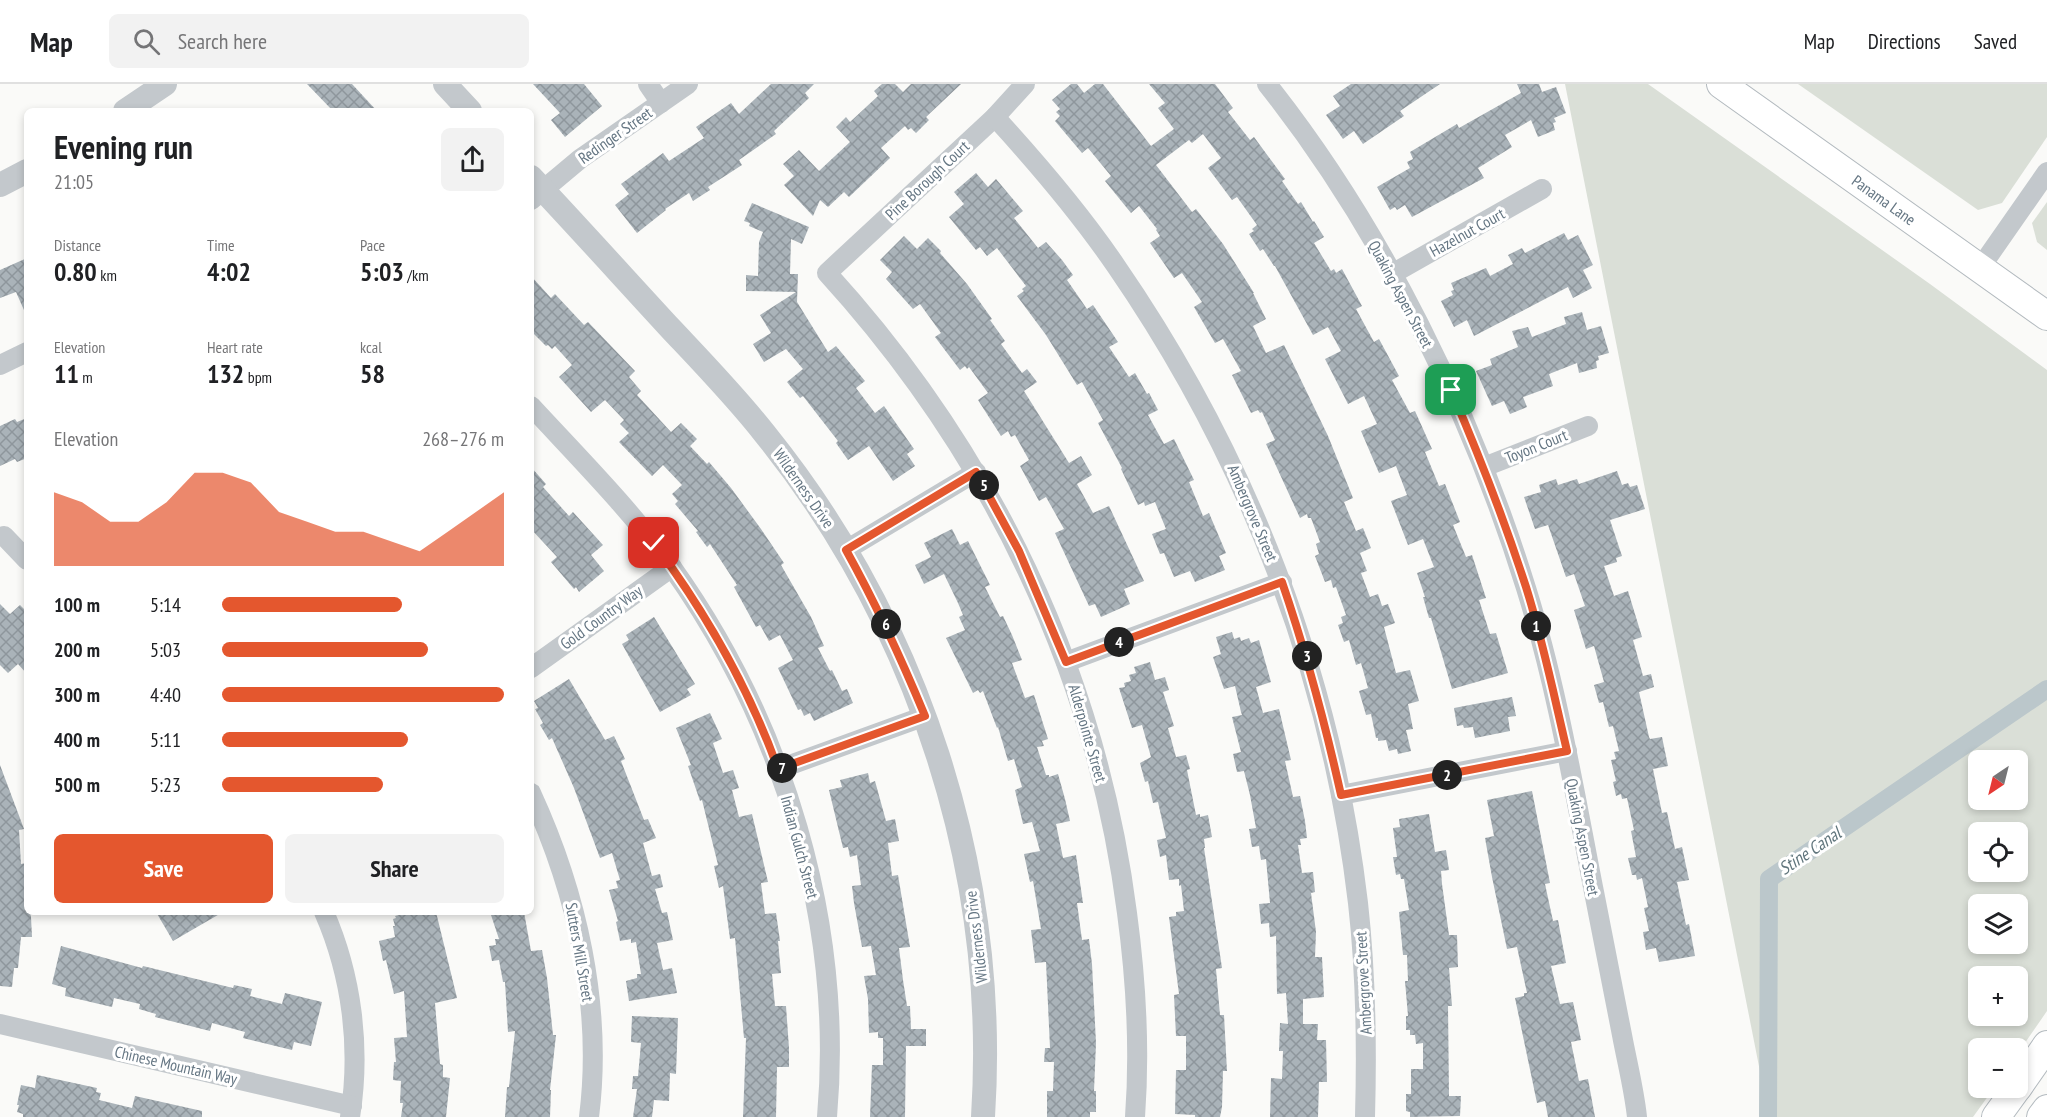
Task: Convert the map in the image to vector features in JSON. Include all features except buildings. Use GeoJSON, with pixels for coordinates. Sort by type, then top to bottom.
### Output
{"type":"FeatureCollection","features":[{"type":"Feature","properties":{"kind":"main road","name":"Panama Lane"},"geometry":{"type":"LineString","coordinates":[[1721,84],[2047,316]]}},
{"type":"Feature","properties":{"kind":"main road"},"geometry":{"type":"LineString","coordinates":[[2028,1072],[2047,1045]]}},
{"type":"Feature","properties":{"kind":"main road"},"geometry":{"type":"LineString","coordinates":[[1996,1117],[2009,1098]]}},
{"type":"Feature","properties":{"kind":"main road"},"geometry":{"type":"LineString","coordinates":[[2041,1117],[2047,1108]]}},
{"type":"Feature","properties":{"kind":"street"},"geometry":{"type":"LineString","coordinates":[[445,84],[467,108]]}},
{"type":"Feature","properties":{"kind":"street"},"geometry":{"type":"LineString","coordinates":[[648,84],[661,103]]}},
{"type":"Feature","properties":{"kind":"street","name":"Redinger Street"},"geometry":{"type":"LineString","coordinates":[[535,189],[688,84]]}},
{"type":"Feature","properties":{"kind":"street","name":"Pine Borough Court"},"geometry":{"type":"LineString","coordinates":[[827,273],[995,117],[1025,84]]}},
{"type":"Feature","properties":{"kind":"street"},"geometry":{"type":"LineString","coordinates":[[129,108],[158,86]]}},
{"type":"Feature","properties":{"kind":"street","name":"Quaking Aspen Street"},"geometry":{"type":"LineString","coordinates":[[1277,87],[1392,274],[1451,390],[1484,467],[1526,588],[1549,669],[1567,751],[1637,1117]]}},
{"type":"Feature","properties":{"kind":"street","name":"Ambergrove Street"},"geometry":{"type":"LineString","coordinates":[[995,117],[1072,206],[1115,264],[1155,324],[1192,386],[1225,450],[1282,582],[1326,725],[1341,795],[1358,903],[1364,974],[1365,1117]]}},
{"type":"Feature","properties":{"kind":"street"},"geometry":{"type":"LineString","coordinates":[[1980,268],[2047,172]]}},
{"type":"Feature","properties":{"kind":"street"},"geometry":{"type":"LineString","coordinates":[[0,185],[24,173]]}},
{"type":"Feature","properties":{"kind":"street","name":"Wilderness Drive"},"geometry":{"type":"LineString","coordinates":[[535,189],[732,394],[766,434],[807,490],[846,550],[901,656],[925,716],[955,813],[970,881],[979,950],[984,1019],[983,1117]]}},
{"type":"Feature","properties":{"kind":"street","name":"Hazelnut Court"},"geometry":{"type":"LineString","coordinates":[[1392,274],[1542,189]]}},
{"type":"Feature","properties":{"kind":"street","name":"Alderpointe Street"},"geometry":{"type":"LineString","coordinates":[[827,273],[885,341],[933,405],[976,472],[1019,551],[1066,662],[1090,734],[1110,811],[1122,870],[1132,950],[1137,1030],[1135,1117]]}},
{"type":"Feature","properties":{"kind":"street"},"geometry":{"type":"LineString","coordinates":[[0,365],[24,353]]}},
{"type":"Feature","properties":{"kind":"street","name":"Indian Gulch Street"},"geometry":{"type":"LineString","coordinates":[[534,409],[618,501],[672,567],[702,611],[751,701],[796,821],[821,936],[828,994],[827,1117]]}},
{"type":"Feature","properties":{"kind":"street","name":"Toyon Court"},"geometry":{"type":"LineString","coordinates":[[1484,467],[1588,426]]}},
{"type":"Feature","properties":{"kind":"street"},"geometry":{"type":"LineString","coordinates":[[846,550],[976,472]]}},
{"type":"Feature","properties":{"kind":"street"},"geometry":{"type":"LineString","coordinates":[[4,536],[24,557]]}},
{"type":"Feature","properties":{"kind":"street","name":"Gold Country Way"},"geometry":{"type":"LineString","coordinates":[[534,666],[672,567]]}},
{"type":"Feature","properties":{"kind":"street"},"geometry":{"type":"LineString","coordinates":[[1066,662],[1282,582]]}},
{"type":"Feature","properties":{"kind":"street"},"geometry":{"type":"LineString","coordinates":[[778,769],[925,716]]}},
{"type":"Feature","properties":{"kind":"street"},"geometry":{"type":"LineString","coordinates":[[1341,795],[1567,751]]}},
{"type":"Feature","properties":{"kind":"street","name":"Sutters Mill Street"},"geometry":{"type":"LineString","coordinates":[[534,800],[560,863],[575,913],[585,965],[590,1006],[592,1059],[589,1117]]}},
{"type":"Feature","properties":{"kind":"street"},"geometry":{"type":"LineString","coordinates":[[325,915],[344,967],[351,1004],[355,1042],[351,1111]]}},
{"type":"Feature","properties":{"kind":"street","name":"Chinese Mountain Way"},"geometry":{"type":"LineString","coordinates":[[0,1024],[351,1111]]}},
{"type":"Feature","properties":{"kind":"shaded area"},"geometry":{"type":"Polygon","coordinates":[[[1565,84],[1648,84],[2047,370],[2047,1011],[2028,1039],[1968,1038],[1968,1098],[1987,1098],[1973,1117],[1769,1117],[1565,84]]]}},
{"type":"Feature","properties":{"kind":"shaded area"},"geometry":{"type":"Polygon","coordinates":[[[1798,84],[2047,84],[2047,137],[2002,203],[1978,210],[1798,84]]]}},
{"type":"Feature","properties":{"kind":"shaded area"},"geometry":{"type":"Polygon","coordinates":[[[2047,202],[2047,250],[2037,242],[2032,223],[2047,202]]]}},
{"type":"Feature","properties":{"kind":"waterway","name":"Stine Canal"},"geometry":{"type":"LineString","coordinates":[[1768,1117],[1769,879],[2047,689]]}},
{"type":"Feature","properties":{"kind":"route"},"geometry":{"type":"LineString","coordinates":[[654,543],[702,611],[731,662],[751,701],[778,769],[925,716],[901,656],[846,550],[976,472],[1019,551],[1066,662],[1282,582],[1326,725],[1341,795],[1567,751],[1549,669],[1526,588],[1484,467],[1451,390]]}}]}
